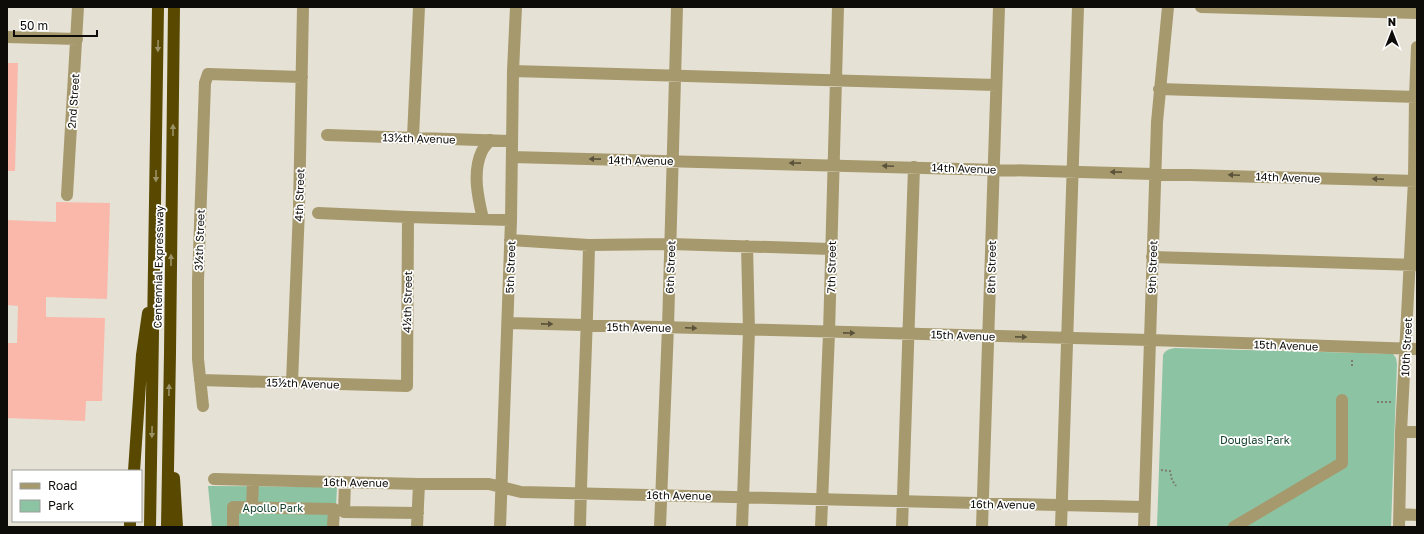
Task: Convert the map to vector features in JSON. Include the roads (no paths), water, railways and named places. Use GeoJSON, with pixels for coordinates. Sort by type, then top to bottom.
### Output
{"type":"FeatureCollection","features":[{"type":"Feature","properties":{"kind":"highway","name":"Centennial Expressway"},"geometry":{"type":"LineString","coordinates":[[150,527],[158,7]]}},
{"type":"Feature","properties":{"kind":"highway","name":"Centennial Expressway"},"geometry":{"type":"LineString","coordinates":[[167,527],[174,7]]}},
{"type":"Feature","properties":{"kind":"highway"},"geometry":{"type":"LineString","coordinates":[[134,470],[142,355],[154,260]]}},
{"type":"Feature","properties":{"kind":"highway"},"geometry":{"type":"LineString","coordinates":[[169,413],[177,527]]}},
{"type":"Feature","properties":{"kind":"street","name":"2nd Street"},"geometry":{"type":"LineString","coordinates":[[68,195],[78,7]]}},
{"type":"Feature","properties":{"kind":"street","name":"4th Street"},"geometry":{"type":"LineString","coordinates":[[292,383],[299,209],[303,7]]}},
{"type":"Feature","properties":{"kind":"street"},"geometry":{"type":"LineString","coordinates":[[413,138],[419,7]]}},
{"type":"Feature","properties":{"kind":"street","name":"5th Street"},"geometry":{"type":"LineString","coordinates":[[500,527],[508,323],[513,71],[516,7]]}},
{"type":"Feature","properties":{"kind":"street","name":"6th Street"},"geometry":{"type":"LineString","coordinates":[[660,527],[671,244],[677,7]]}},
{"type":"Feature","properties":{"kind":"street","name":"7th Street"},"geometry":{"type":"LineString","coordinates":[[821,527],[829,332],[838,7]]}},
{"type":"Feature","properties":{"kind":"street","name":"8th Street"},"geometry":{"type":"LineString","coordinates":[[982,527],[999,7]]}},
{"type":"Feature","properties":{"kind":"street"},"geometry":{"type":"LineString","coordinates":[[1061,527],[1078,7]]}},
{"type":"Feature","properties":{"kind":"street","name":"9th Street"},"geometry":{"type":"LineString","coordinates":[[1144,527],[1155,173],[1159,89],[1168,7]]}},
{"type":"Feature","properties":{"kind":"street"},"geometry":{"type":"LineString","coordinates":[[1201,7],[1417,13]]}},
{"type":"Feature","properties":{"kind":"street"},"geometry":{"type":"LineString","coordinates":[[7,37],[77,39]]}},
{"type":"Feature","properties":{"kind":"street","name":"10th Street"},"geometry":{"type":"LineString","coordinates":[[1399,527],[1402,432],[1411,349],[1416,180],[1417,47]]}},
{"type":"Feature","properties":{"kind":"street"},"geometry":{"type":"LineString","coordinates":[[513,71],[996,85]]}},
{"type":"Feature","properties":{"kind":"street","name":"3½th Street"},"geometry":{"type":"LineString","coordinates":[[203,406],[198,359],[198,281],[205,83],[208,74],[302,77]]}},
{"type":"Feature","properties":{"kind":"street"},"geometry":{"type":"LineString","coordinates":[[1159,89],[1416,97]]}},
{"type":"Feature","properties":{"kind":"street","name":"13½th Avenue"},"geometry":{"type":"LineString","coordinates":[[327,135],[512,141]]}},
{"type":"Feature","properties":{"kind":"street"},"geometry":{"type":"LineString","coordinates":[[483,219],[478,198],[478,166],[482,151],[490,140]]}},
{"type":"Feature","properties":{"kind":"street","name":"14th Avenue"},"geometry":{"type":"LineString","coordinates":[[512,156],[1416,180]]}},
{"type":"Feature","properties":{"kind":"street"},"geometry":{"type":"LineString","coordinates":[[902,527],[907,334],[914,167]]}},
{"type":"Feature","properties":{"kind":"street"},"geometry":{"type":"LineString","coordinates":[[318,213],[408,218],[511,220]]}},
{"type":"Feature","properties":{"kind":"street","name":"4½th Street"},"geometry":{"type":"LineString","coordinates":[[406,386],[408,218]]}},
{"type":"Feature","properties":{"kind":"street"},"geometry":{"type":"LineString","coordinates":[[510,240],[589,245],[671,244],[831,249]]}},
{"type":"Feature","properties":{"kind":"street"},"geometry":{"type":"LineString","coordinates":[[580,527],[584,380],[588,325],[589,245]]}},
{"type":"Feature","properties":{"kind":"street"},"geometry":{"type":"LineString","coordinates":[[742,527],[749,330],[747,246]]}},
{"type":"Feature","properties":{"kind":"street"},"geometry":{"type":"LineString","coordinates":[[1152,257],[1413,265]]}},
{"type":"Feature","properties":{"kind":"street","name":"15th Avenue"},"geometry":{"type":"LineString","coordinates":[[508,323],[1150,340],[1411,349]]}},
{"type":"Feature","properties":{"kind":"street","name":"15½th Avenue"},"geometry":{"type":"LineString","coordinates":[[200,380],[406,386]]}},
{"type":"Feature","properties":{"kind":"street"},"geometry":{"type":"LineString","coordinates":[[1234,527],[1342,463],[1342,400]]}},
{"type":"Feature","properties":{"kind":"street"},"geometry":{"type":"LineString","coordinates":[[1402,432],[1417,432]]}},
{"type":"Feature","properties":{"kind":"street","name":"16th Avenue"},"geometry":{"type":"LineString","coordinates":[[214,479],[420,484],[489,484],[521,492],[580,492],[1144,507]]}},
{"type":"Feature","properties":{"kind":"street"},"geometry":{"type":"LineString","coordinates":[[252,480],[252,507]]}},
{"type":"Feature","properties":{"kind":"street"},"geometry":{"type":"LineString","coordinates":[[345,482],[344,512],[418,513]]}},
{"type":"Feature","properties":{"kind":"street"},"geometry":{"type":"LineString","coordinates":[[417,527],[420,484]]}},
{"type":"Feature","properties":{"kind":"street"},"geometry":{"type":"LineString","coordinates":[[233,527],[233,507],[334,509],[333,527]]}},
{"type":"Feature","properties":{"kind":"street"},"geometry":{"type":"LineString","coordinates":[[1400,514],[1417,515]]}},
{"type":"Feature","properties":{"kind":"park label","name":"Douglas Park"},"geometry":{"type":"Point","coordinates":[1255,439]}},
{"type":"Feature","properties":{"kind":"park label","name":"Apollo Park"},"geometry":{"type":"Point","coordinates":[273,507]}}]}
